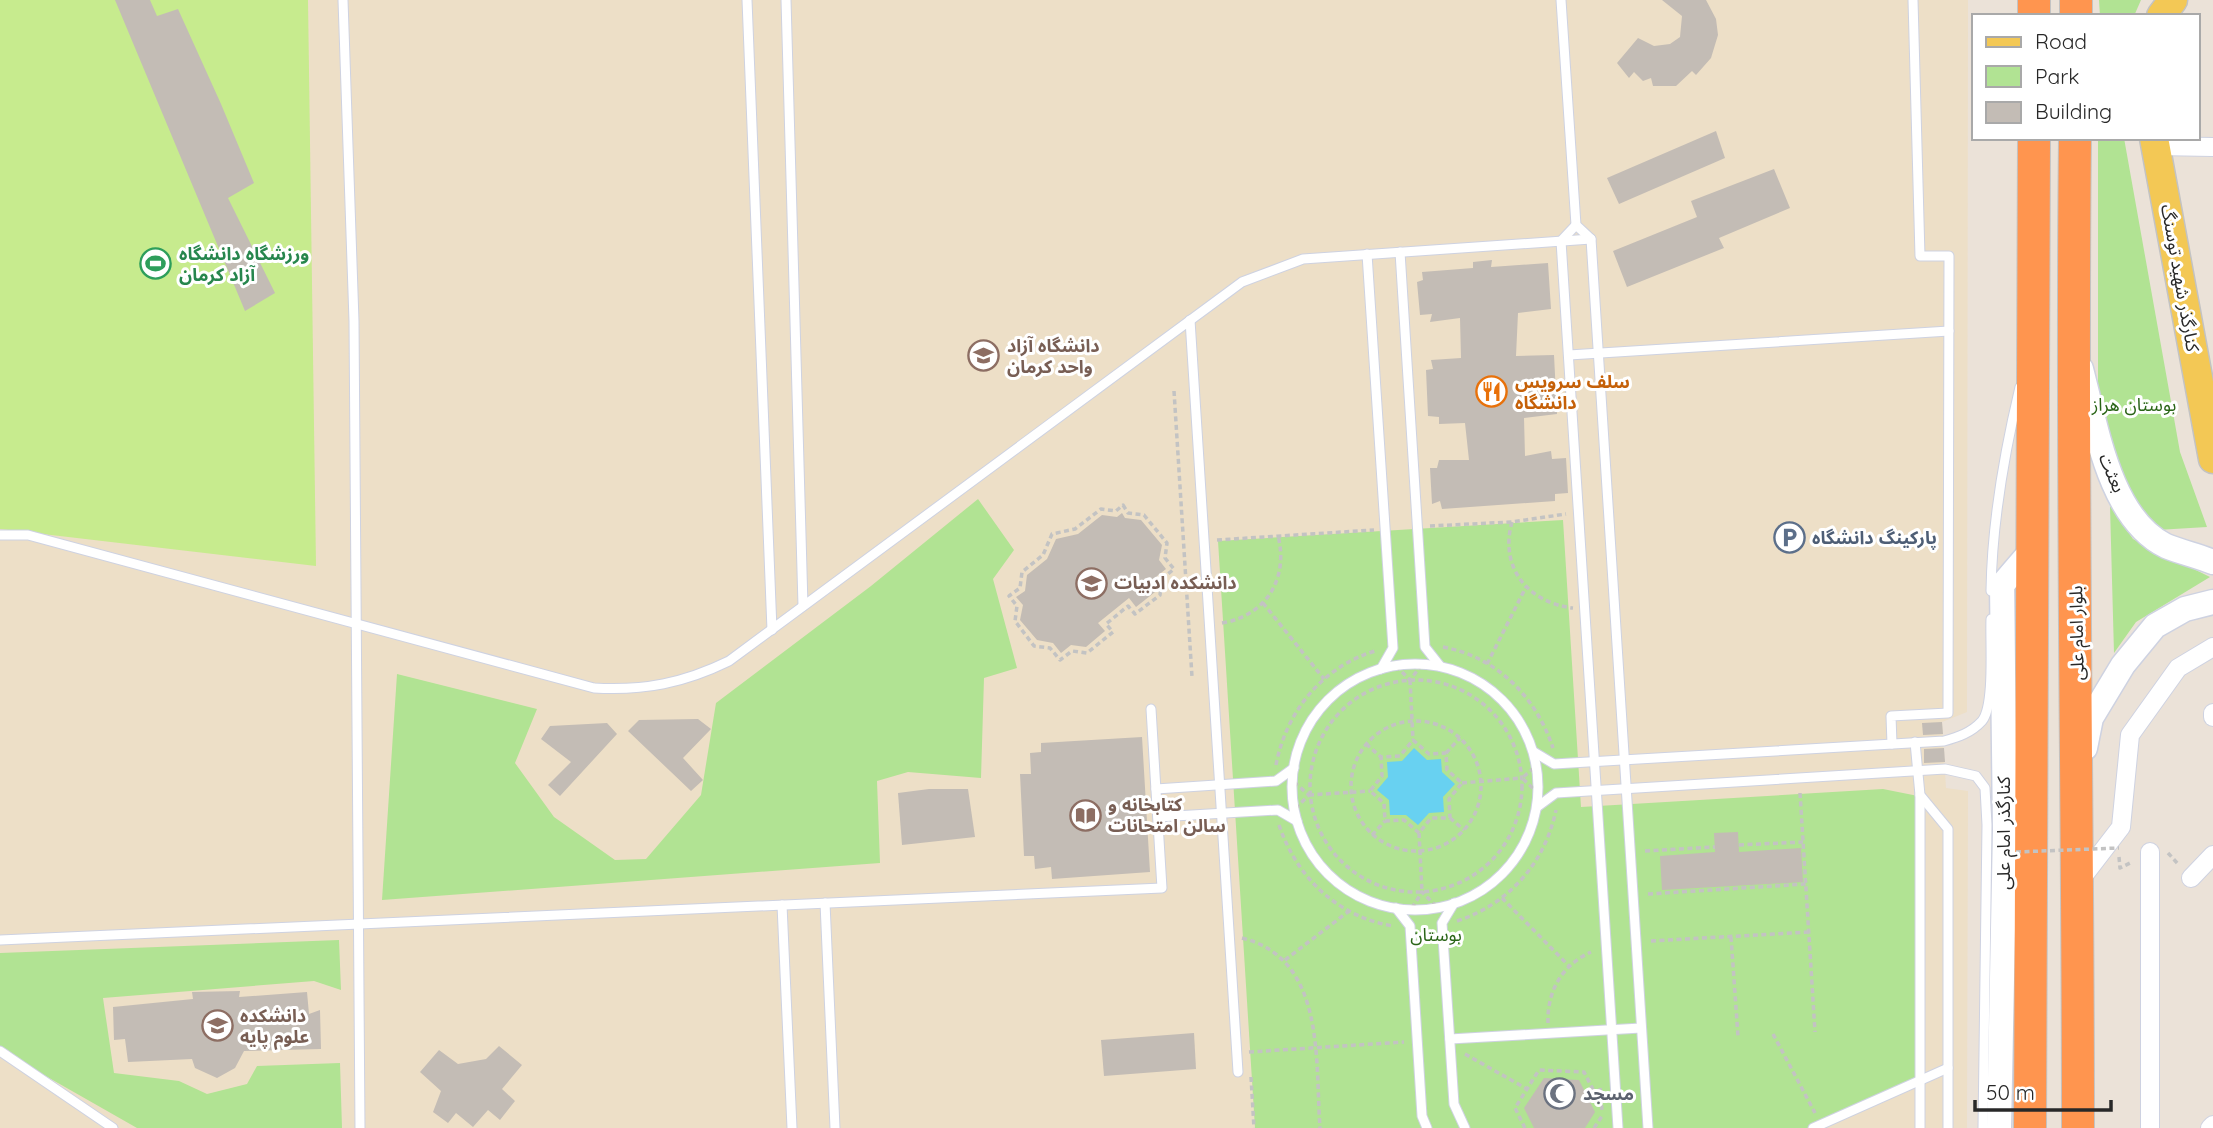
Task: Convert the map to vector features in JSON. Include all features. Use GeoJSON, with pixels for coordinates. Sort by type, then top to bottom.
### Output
{"type":"FeatureCollection","features":[{"type":"Feature","properties":{"kind":"highway"},"geometry":{"type":"LineString","coordinates":[[2030,1128],[2034,140]]}},
{"type":"Feature","properties":{"kind":"highway","name":"بلوار امام علی"},"geometry":{"type":"LineString","coordinates":[[2075,140],[2073,337],[2078,780],[2078,1128]]}},
{"type":"Feature","properties":{"kind":"main road","name":"کنارگذر شهید توسنگ"},"geometry":{"type":"LineString","coordinates":[[2155,142],[2207,386],[2213,459]]}},
{"type":"Feature","properties":{"kind":"street"},"geometry":{"type":"LineString","coordinates":[[2155,142],[2213,147]]}},
{"type":"Feature","properties":{"kind":"street","name":"بعثت"},"geometry":{"type":"LineString","coordinates":[[2073,337],[2107,469],[2133,519],[2165,545],[2213,562]]}},
{"type":"Feature","properties":{"kind":"street","name":"کنارگذر امام علی"},"geometry":{"type":"LineString","coordinates":[[1999,1128],[2005,830],[2002,585],[2032,550]]}},
{"type":"Feature","properties":{"kind":"street"},"geometry":{"type":"LineString","coordinates":[[2078,780],[2091,718],[2123,665],[2155,626],[2185,609],[2213,602]]}},
{"type":"Feature","properties":{"kind":"street"},"geometry":{"type":"LineString","coordinates":[[2078,883],[2122,827],[2130,736],[2178,668],[2213,647]]}},
{"type":"Feature","properties":{"kind":"street"},"geometry":{"type":"LineString","coordinates":[[2150,852],[2150,1128]]}},
{"type":"Feature","properties":{"kind":"street"},"geometry":{"type":"LineString","coordinates":[[2191,878],[2213,855]]}},
{"type":"Feature","properties":{"kind":"lane"},"geometry":{"type":"LineString","coordinates":[[343,0],[354,321],[358,626],[356,924],[360,1128]]}},
{"type":"Feature","properties":{"kind":"lane"},"geometry":{"type":"LineString","coordinates":[[747,0],[772,629]]}},
{"type":"Feature","properties":{"kind":"lane"},"geometry":{"type":"LineString","coordinates":[[786,0],[803,606]]}},
{"type":"Feature","properties":{"kind":"lane"},"geometry":{"type":"LineString","coordinates":[[1561,0],[1576,225],[1591,239],[1648,1128]]}},
{"type":"Feature","properties":{"kind":"lane"},"geometry":{"type":"LineString","coordinates":[[1892,744],[1891,716],[1948,713],[1949,256],[1920,256],[1913,0]]}},
{"type":"Feature","properties":{"kind":"lane"},"geometry":{"type":"LineString","coordinates":[[1576,225],[1561,241],[1618,1128]]}},
{"type":"Feature","properties":{"kind":"lane"},"geometry":{"type":"LineString","coordinates":[[0,535],[27,535],[594,688],[629,690],[664,686],[698,676],[729,661],[1242,282],[1303,259],[1591,239]]}},
{"type":"Feature","properties":{"kind":"lane"},"geometry":{"type":"LineString","coordinates":[[1400,252],[1425,647],[1440,666]]}},
{"type":"Feature","properties":{"kind":"lane"},"geometry":{"type":"LineString","coordinates":[[1367,254],[1392,648],[1381,669]]}},
{"type":"Feature","properties":{"kind":"lane"},"geometry":{"type":"LineString","coordinates":[[1190,320],[1238,1072]]}},
{"type":"Feature","properties":{"kind":"lane"},"geometry":{"type":"LineString","coordinates":[[1569,355],[1949,331]]}},
{"type":"Feature","properties":{"kind":"lane"},"geometry":{"type":"LineString","coordinates":[[1540,762],[1594,762],[1944,741],[1966,734],[1984,719],[1989,696],[1992,548],[2006,443],[2033,331]]}},
{"type":"Feature","properties":{"kind":"lane"},"geometry":{"type":"LineString","coordinates":[[1422,664],[1440,666],[1465,674],[1499,696],[1516,716],[1540,762],[1538,792],[1524,845],[1509,866],[1490,884],[1454,903],[1437,907],[1396,908],[1360,896],[1329,874],[1313,855],[1293,815],[1289,778],[1306,732],[1319,711],[1347,685],[1381,669],[1422,664]]}},
{"type":"Feature","properties":{"kind":"lane"},"geometry":{"type":"LineString","coordinates":[[0,940],[1162,888],[1151,709]]}},
{"type":"Feature","properties":{"kind":"lane"},"geometry":{"type":"LineString","coordinates":[[1915,742],[1920,795],[1920,1128]]}},
{"type":"Feature","properties":{"kind":"lane"},"geometry":{"type":"LineString","coordinates":[[1536,807],[1556,793],[1596,790],[1945,769],[1976,776],[1985,788],[1983,1128]]}},
{"type":"Feature","properties":{"kind":"lane"},"geometry":{"type":"LineString","coordinates":[[1156,789],[1289,778]]}},
{"type":"Feature","properties":{"kind":"lane"},"geometry":{"type":"LineString","coordinates":[[1920,795],[1948,829],[1948,1128]]}},
{"type":"Feature","properties":{"kind":"lane"},"geometry":{"type":"LineString","coordinates":[[1158,817],[1278,810],[1293,815]]}},
{"type":"Feature","properties":{"kind":"lane"},"geometry":{"type":"LineString","coordinates":[[825,903],[835,1128]]}},
{"type":"Feature","properties":{"kind":"lane"},"geometry":{"type":"LineString","coordinates":[[1454,903],[1443,923],[1454,1104],[1465,1128]]}},
{"type":"Feature","properties":{"kind":"lane"},"geometry":{"type":"LineString","coordinates":[[782,905],[792,1128]]}},
{"type":"Feature","properties":{"kind":"lane"},"geometry":{"type":"LineString","coordinates":[[1396,908],[1410,926],[1422,1116],[1427,1128]]}},
{"type":"Feature","properties":{"kind":"lane"},"geometry":{"type":"LineString","coordinates":[[1450,1040],[1642,1028]]}},
{"type":"Feature","properties":{"kind":"lane"},"geometry":{"type":"LineString","coordinates":[[0,1051],[113,1128]]}},
{"type":"Feature","properties":{"kind":"lane"},"geometry":{"type":"LineString","coordinates":[[1817,1126],[1948,1068]]}},
{"type":"Feature","properties":{"kind":"path"},"geometry":{"type":"LineString","coordinates":[[1174,391],[1192,677]]}},
{"type":"Feature","properties":{"kind":"path"},"geometry":{"type":"LineString","coordinates":[[1123,505],[1128,513],[1144,515],[1167,543],[1165,558],[1174,569],[1162,579],[1160,595],[1135,614],[1128,606],[1106,624],[1113,632],[1087,653],[1072,651],[1060,660],[1050,648],[1034,646],[1015,621],[1017,606],[1009,596],[1020,588],[1022,572],[1042,555],[1052,534],[1075,529],[1101,509],[1116,511],[1123,505]]}},
{"type":"Feature","properties":{"kind":"path"},"geometry":{"type":"LineString","coordinates":[[1428,527],[1512,522],[1576,513]]}},
{"type":"Feature","properties":{"kind":"path"},"geometry":{"type":"LineString","coordinates":[[1512,522],[1510,556],[1525,587],[1553,605],[1578,609]]}},
{"type":"Feature","properties":{"kind":"path"},"geometry":{"type":"LineString","coordinates":[[1184,542],[1374,530],[1375,543]]}},
{"type":"Feature","properties":{"kind":"path"},"geometry":{"type":"LineString","coordinates":[[1222,623],[1240,619],[1263,603],[1274,588],[1282,554],[1278,536]]}},
{"type":"Feature","properties":{"kind":"path"},"geometry":{"type":"LineString","coordinates":[[1487,664],[1525,587]]}},
{"type":"Feature","properties":{"kind":"path"},"geometry":{"type":"LineString","coordinates":[[1263,603],[1324,679]]}},
{"type":"Feature","properties":{"kind":"path"},"geometry":{"type":"LineString","coordinates":[[1366,744],[1381,757],[1400,756],[1413,740],[1410,680],[1436,646],[1462,652],[1487,664],[1510,680],[1537,711],[1553,749],[1522,778],[1462,783],[1449,799],[1450,817],[1464,830]]}},
{"type":"Feature","properties":{"kind":"path"},"geometry":{"type":"LineString","coordinates":[[1381,757],[1382,776],[1370,790],[1350,792],[1309,795],[1276,766],[1283,738],[1304,700],[1324,679],[1381,649],[1410,680]]}},
{"type":"Feature","properties":{"kind":"path"},"geometry":{"type":"LineString","coordinates":[[1410,680],[1454,687],[1491,711],[1516,749],[1522,778],[1515,823],[1496,856],[1466,880],[1422,892],[1378,886],[1340,862],[1322,838],[1309,795],[1315,750],[1335,717],[1365,693],[1380,686],[1410,680]]}},
{"type":"Feature","properties":{"kind":"path"},"geometry":{"type":"LineString","coordinates":[[1412,721],[1438,725],[1460,738],[1475,758],[1481,781],[1478,807],[1464,830],[1444,845],[1420,852],[1394,848],[1372,835],[1357,816],[1350,792],[1353,766],[1366,744],[1387,727],[1412,721]]}},
{"type":"Feature","properties":{"kind":"path"},"geometry":{"type":"LineString","coordinates":[[1413,740],[1429,754],[1446,753],[1460,738]]}},
{"type":"Feature","properties":{"kind":"path"},"geometry":{"type":"LineString","coordinates":[[1446,753],[1447,770],[1462,783]]}},
{"type":"Feature","properties":{"kind":"path"},"geometry":{"type":"LineString","coordinates":[[1422,892],[1453,922],[1479,913],[1502,898],[1522,880],[1544,846],[1556,808],[1522,778]]}},
{"type":"Feature","properties":{"kind":"path"},"geometry":{"type":"LineString","coordinates":[[1370,790],[1384,803],[1385,821]]}},
{"type":"Feature","properties":{"kind":"path"},"geometry":{"type":"LineString","coordinates":[[1800,793],[1815,1032]]}},
{"type":"Feature","properties":{"kind":"path"},"geometry":{"type":"LineString","coordinates":[[1309,795],[1293,815],[1279,824],[1297,864],[1320,891],[1349,911],[1399,927],[1405,919]]}},
{"type":"Feature","properties":{"kind":"path"},"geometry":{"type":"LineString","coordinates":[[1411,909],[1422,892],[1419,833],[1432,818],[1450,817]]}},
{"type":"Feature","properties":{"kind":"path"},"geometry":{"type":"LineString","coordinates":[[1372,835],[1385,821],[1404,820],[1419,833]]}},
{"type":"Feature","properties":{"kind":"path"},"geometry":{"type":"LineString","coordinates":[[1739,845],[1803,842]]}},
{"type":"Feature","properties":{"kind":"path"},"geometry":{"type":"LineString","coordinates":[[1645,851],[1714,847]]}},
{"type":"Feature","properties":{"kind":"path"},"geometry":{"type":"LineString","coordinates":[[2016,852],[2119,848]]}},
{"type":"Feature","properties":{"kind":"path"},"geometry":{"type":"LineString","coordinates":[[1648,894],[1806,884]]}},
{"type":"Feature","properties":{"kind":"path"},"geometry":{"type":"LineString","coordinates":[[1502,898],[1569,967]]}},
{"type":"Feature","properties":{"kind":"path"},"geometry":{"type":"LineString","coordinates":[[1285,960],[1349,911]]}},
{"type":"Feature","properties":{"kind":"path"},"geometry":{"type":"LineString","coordinates":[[1651,942],[1809,932]]}},
{"type":"Feature","properties":{"kind":"path"},"geometry":{"type":"LineString","coordinates":[[1731,936],[1738,1036]]}},
{"type":"Feature","properties":{"kind":"path"},"geometry":{"type":"LineString","coordinates":[[1242,938],[1261,944],[1285,960],[1306,992],[1314,1048],[1320,1128]]}},
{"type":"Feature","properties":{"kind":"path"},"geometry":{"type":"LineString","coordinates":[[1551,1034],[1548,1013],[1551,996],[1569,967],[1591,952]]}},
{"type":"Feature","properties":{"kind":"path"},"geometry":{"type":"LineString","coordinates":[[1773,1034],[1817,1126]]}},
{"type":"Feature","properties":{"kind":"path"},"geometry":{"type":"LineString","coordinates":[[1249,1052],[1407,1042]]}},
{"type":"Feature","properties":{"kind":"path"},"geometry":{"type":"LineString","coordinates":[[1475,1051],[1462,1052],[1527,1089]]}},
{"type":"Feature","properties":{"kind":"path"},"geometry":{"type":"LineString","coordinates":[[1525,1128],[1515,1108],[1539,1070],[1584,1072],[1601,1106]]}},
{"type":"Feature","properties":{"kind":"path"},"geometry":{"type":"LineString","coordinates":[[1594,1128],[1602,1116]]}},
{"type":"Feature","properties":{"kind":"shaded area","name":"دانشگاه آزاد واحد کرمان"},"geometry":{"type":"Polygon","coordinates":[[[0,0],[1968,0],[1967,712],[1942,722],[1946,788],[1968,791],[1967,1128],[0,1128],[0,0]]]}},
{"type":"Feature","properties":{"kind":"green space","name":"ورزشگاه دانشگاه آزاد کرمان"},"geometry":{"type":"Polygon","coordinates":[[[0,0],[308,0],[316,566],[0,529],[0,0]]]}},
{"type":"Feature","properties":{"kind":"green space"},"geometry":{"type":"Polygon","coordinates":[[[2099,0],[2141,0],[2135,14],[2100,14],[2099,0]]]}},
{"type":"Feature","properties":{"kind":"green space","name":"بوستان هراز"},"geometry":{"type":"Polygon","coordinates":[[[2098,140],[2124,140],[2180,452],[2207,527],[2157,530],[2126,487],[2098,412],[2098,140]]]}},
{"type":"Feature","properties":{"kind":"green space"},"geometry":{"type":"Polygon","coordinates":[[[978,499],[1014,550],[993,579],[1017,668],[984,678],[981,778],[908,772],[877,781],[880,863],[382,900],[397,674],[537,709],[515,763],[554,817],[615,860],[646,859],[701,795],[716,703],[871,586],[978,499]]]}},
{"type":"Feature","properties":{"kind":"green space"},"geometry":{"type":"Polygon","coordinates":[[[2110,506],[2133,539],[2210,577],[2136,622],[2114,653],[2110,506]]]}},
{"type":"Feature","properties":{"kind":"green space","name":"بوستان"},"geometry":{"type":"Polygon","coordinates":[[[1563,520],[1581,807],[1883,789],[1918,796],[1918,1080],[1810,1128],[1255,1128],[1218,541],[1563,520]]]}},
{"type":"Feature","properties":{"kind":"green space"},"geometry":{"type":"Polygon","coordinates":[[[339,940],[341,990],[314,981],[103,998],[114,1073],[179,1081],[207,1094],[247,1084],[257,1066],[340,1063],[342,1128],[137,1128],[0,1050],[0,953],[339,940]]]}},
{"type":"Feature","properties":{"kind":"water"},"geometry":{"type":"Polygon","coordinates":[[[1414,748],[1427,760],[1441,759],[1442,772],[1455,784],[1443,797],[1444,812],[1429,813],[1418,825],[1406,815],[1390,815],[1389,800],[1377,790],[1388,777],[1387,762],[1402,761],[1414,748]]]}},
{"type":"Feature","properties":{"kind":"building"},"geometry":{"type":"Polygon","coordinates":[[[115,0],[150,0],[157,16],[178,9],[221,104],[254,183],[228,198],[275,293],[245,311],[115,0]]]}},
{"type":"Feature","properties":{"kind":"building"},"geometry":{"type":"Polygon","coordinates":[[[1662,0],[1706,0],[1716,19],[1718,35],[1711,58],[1696,75],[1692,71],[1676,86],[1653,86],[1651,78],[1643,81],[1634,72],[1629,78],[1617,63],[1638,38],[1654,46],[1670,44],[1680,37],[1682,16],[1662,0]]]}},
{"type":"Feature","properties":{"kind":"building"},"geometry":{"type":"Polygon","coordinates":[[[1716,131],[1725,158],[1619,204],[1607,178],[1716,131]]]}},
{"type":"Feature","properties":{"kind":"building"},"geometry":{"type":"Polygon","coordinates":[[[1774,169],[1790,208],[1719,238],[1724,248],[1627,287],[1613,251],[1697,217],[1691,201],[1774,169]]]}},
{"type":"Feature","properties":{"kind":"building","name":"سلف سرویس دانشگاه"},"geometry":{"type":"Polygon","coordinates":[[[1492,260],[1491,267],[1548,263],[1551,309],[1518,313],[1516,356],[1554,355],[1557,414],[1524,418],[1525,456],[1551,451],[1552,459],[1566,458],[1568,493],[1555,494],[1555,501],[1442,509],[1440,501],[1432,504],[1430,468],[1437,468],[1439,460],[1469,460],[1465,423],[1439,424],[1439,417],[1428,416],[1426,370],[1433,369],[1431,360],[1461,358],[1460,318],[1430,322],[1432,314],[1420,315],[1417,282],[1423,280],[1422,272],[1473,268],[1473,262],[1492,260]]]}},
{"type":"Feature","properties":{"kind":"building","name":"دانشکده ادبیات"},"geometry":{"type":"Polygon","coordinates":[[[1122,513],[1125,518],[1141,520],[1162,545],[1159,560],[1166,569],[1157,576],[1155,592],[1136,607],[1129,598],[1098,623],[1105,631],[1086,647],[1071,645],[1061,653],[1053,643],[1037,640],[1020,620],[1023,605],[1016,597],[1025,591],[1027,575],[1047,559],[1056,539],[1078,534],[1102,515],[1117,517],[1122,513]]]}},
{"type":"Feature","properties":{"kind":"building"},"geometry":{"type":"Polygon","coordinates":[[[698,719],[711,729],[683,758],[703,780],[691,791],[628,731],[639,720],[698,719]]]}},
{"type":"Feature","properties":{"kind":"building"},"geometry":{"type":"Polygon","coordinates":[[[1942,722],[1943,734],[1923,735],[1922,723],[1942,722]]]}},
{"type":"Feature","properties":{"kind":"building"},"geometry":{"type":"Polygon","coordinates":[[[607,723],[617,734],[560,796],[548,785],[571,762],[541,739],[550,726],[607,723]]]}},
{"type":"Feature","properties":{"kind":"building","name":"کتابخانه و سالن امتحانات"},"geometry":{"type":"Polygon","coordinates":[[[1142,737],[1150,872],[1052,879],[1051,867],[1035,869],[1034,856],[1024,856],[1020,774],[1031,774],[1030,753],[1041,752],[1041,743],[1142,737]]]}},
{"type":"Feature","properties":{"kind":"building"},"geometry":{"type":"Polygon","coordinates":[[[1944,748],[1945,762],[1924,763],[1924,749],[1944,748]]]}},
{"type":"Feature","properties":{"kind":"building"},"geometry":{"type":"Polygon","coordinates":[[[929,789],[968,789],[975,837],[902,845],[898,793],[929,789]]]}},
{"type":"Feature","properties":{"kind":"building"},"geometry":{"type":"Polygon","coordinates":[[[1738,832],[1739,852],[1801,848],[1803,882],[1662,890],[1660,856],[1715,852],[1714,833],[1738,832]]]}},
{"type":"Feature","properties":{"kind":"building","name":"دانشکده علوم پایه"},"geometry":{"type":"Polygon","coordinates":[[[240,991],[239,997],[307,992],[309,1014],[320,1010],[321,1049],[244,1051],[235,1068],[217,1078],[195,1068],[192,1059],[128,1062],[125,1039],[114,1040],[113,1007],[193,999],[192,992],[240,991]]]}},
{"type":"Feature","properties":{"kind":"building"},"geometry":{"type":"Polygon","coordinates":[[[1194,1033],[1196,1069],[1104,1076],[1101,1040],[1194,1033]]]}},
{"type":"Feature","properties":{"kind":"building"},"geometry":{"type":"Polygon","coordinates":[[[499,1046],[522,1065],[502,1089],[515,1101],[500,1120],[488,1110],[473,1127],[456,1113],[448,1123],[433,1112],[441,1091],[420,1072],[439,1050],[458,1064],[486,1059],[499,1046]]]}},
{"type":"Feature","properties":{"kind":"building","name":"مسجد"},"geometry":{"type":"Polygon","coordinates":[[[1544,1078],[1579,1080],[1595,1112],[1585,1128],[1534,1128],[1524,1108],[1544,1078]]]}},
{"type":"Feature","properties":{"kind":"place","name":"ورزشگاه دانشگاه آزاد کرمان"},"geometry":{"type":"Point","coordinates":[156,264]}},
{"type":"Feature","properties":{"kind":"place","name":"دانشگاه آزاد واحد کرمان"},"geometry":{"type":"Point","coordinates":[984,356]}},
{"type":"Feature","properties":{"kind":"place","name":"سلف سرویس دانشگاه"},"geometry":{"type":"Point","coordinates":[1492,392]}},
{"type":"Feature","properties":{"kind":"place","name":"پارکینگ دانشگاه"},"geometry":{"type":"Point","coordinates":[1789,538]}},
{"type":"Feature","properties":{"kind":"place","name":"دانشکده ادبیات"},"geometry":{"type":"Point","coordinates":[1091,583]}},
{"type":"Feature","properties":{"kind":"place","name":"کتابخانه و سالن امتحانات"},"geometry":{"type":"Point","coordinates":[1085,815]}},
{"type":"Feature","properties":{"kind":"place","name":"دانشکده علوم پایه"},"geometry":{"type":"Point","coordinates":[217,1026]}},
{"type":"Feature","properties":{"kind":"place","name":"مسجد"},"geometry":{"type":"Point","coordinates":[1560,1094]}}]}
